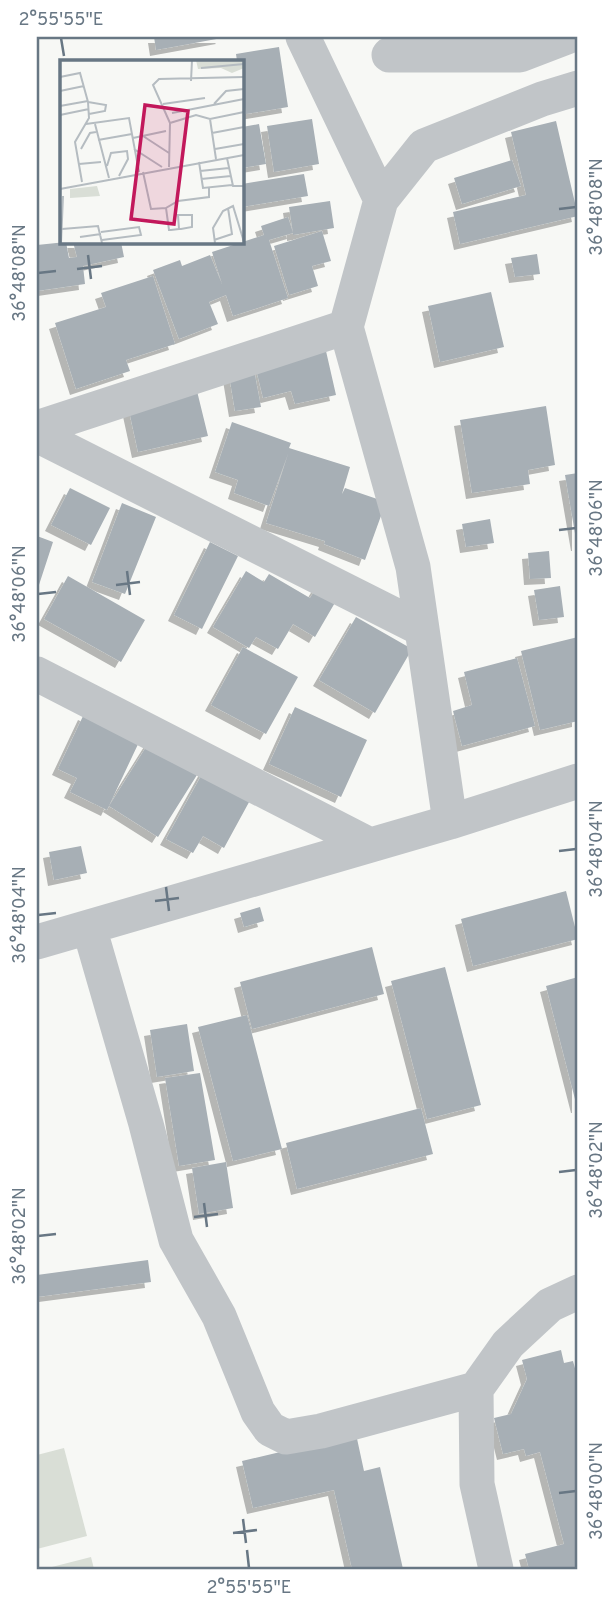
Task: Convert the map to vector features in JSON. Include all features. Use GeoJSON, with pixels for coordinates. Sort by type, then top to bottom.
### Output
{"type":"FeatureCollection","features":[{"type":"Feature","properties":{"kind":"street"},"geometry":{"type":"LineString","coordinates":[[303,37],[381,200]]}},
{"type":"Feature","properties":{"kind":"street"},"geometry":{"type":"LineString","coordinates":[[389,55],[520,55],[567,37]]}},
{"type":"Feature","properties":{"kind":"street"},"geometry":{"type":"LineString","coordinates":[[450,822],[413,567],[346,327],[381,200],[424,146],[542,99],[578,88]]}},
{"type":"Feature","properties":{"kind":"street"},"geometry":{"type":"LineString","coordinates":[[37,428],[346,327]]}},
{"type":"Feature","properties":{"kind":"street"},"geometry":{"type":"LineString","coordinates":[[37,435],[422,629]]}},
{"type":"Feature","properties":{"kind":"street"},"geometry":{"type":"LineString","coordinates":[[37,674],[370,845]]}},
{"type":"Feature","properties":{"kind":"street"},"geometry":{"type":"LineString","coordinates":[[37,942],[450,822],[578,781]]}},
{"type":"Feature","properties":{"kind":"street"},"geometry":{"type":"LineString","coordinates":[[89,927],[146,1124],[176,1240],[219,1316],[258,1412],[270,1429],[286,1437],[321,1431],[477,1389]]}},
{"type":"Feature","properties":{"kind":"street"},"geometry":{"type":"LineString","coordinates":[[496,1569],[477,1484],[477,1389],[508,1344],[550,1305],[578,1292]]}},
{"type":"Feature","properties":{"kind":"shaded area"},"geometry":{"type":"Polygon","coordinates":[[[64,1448],[87,1536],[37,1549],[37,1455],[64,1448]]]}},
{"type":"Feature","properties":{"kind":"shaded area"},"geometry":{"type":"Polygon","coordinates":[[[91,1557],[94,1569],[44,1569],[91,1557]]]}},
{"type":"Feature","properties":{"kind":"building"},"geometry":{"type":"Polygon","coordinates":[[[154,37],[221,37],[222,38],[156,50],[154,37]]]}},
{"type":"Feature","properties":{"kind":"building"},"geometry":{"type":"Polygon","coordinates":[[[279,47],[288,107],[246,114],[243,60],[237,60],[236,54],[279,47]]]}},
{"type":"Feature","properties":{"kind":"building"},"geometry":{"type":"Polygon","coordinates":[[[312,119],[319,164],[274,172],[267,126],[312,119]]]}},
{"type":"Feature","properties":{"kind":"building"},"geometry":{"type":"Polygon","coordinates":[[[556,121],[578,216],[460,244],[453,212],[526,195],[511,132],[556,121]]]}},
{"type":"Feature","properties":{"kind":"building"},"geometry":{"type":"Polygon","coordinates":[[[259,124],[266,164],[243,168],[243,127],[259,124]]]}},
{"type":"Feature","properties":{"kind":"building"},"geometry":{"type":"Polygon","coordinates":[[[512,160],[521,186],[462,204],[454,178],[512,160]]]}},
{"type":"Feature","properties":{"kind":"building"},"geometry":{"type":"Polygon","coordinates":[[[304,174],[308,196],[243,207],[243,184],[304,174]]]}},
{"type":"Feature","properties":{"kind":"building"},"geometry":{"type":"Polygon","coordinates":[[[330,201],[334,228],[293,235],[289,207],[330,201]]]}},
{"type":"Feature","properties":{"kind":"building"},"geometry":{"type":"Polygon","coordinates":[[[288,217],[293,233],[269,240],[288,298],[233,316],[226,295],[209,302],[218,324],[179,339],[153,270],[180,260],[182,266],[210,255],[222,284],[212,252],[264,235],[261,226],[288,217]]]}},
{"type":"Feature","properties":{"kind":"building"},"geometry":{"type":"Polygon","coordinates":[[[322,231],[331,261],[312,266],[318,286],[289,295],[274,246],[322,231]]]}},
{"type":"Feature","properties":{"kind":"building"},"geometry":{"type":"Polygon","coordinates":[[[66,243],[69,258],[77,257],[73,243],[121,243],[124,257],[83,266],[85,284],[37,291],[37,245],[66,243]]]}},
{"type":"Feature","properties":{"kind":"building"},"geometry":{"type":"Polygon","coordinates":[[[537,254],[540,274],[515,277],[511,258],[537,254]]]}},
{"type":"Feature","properties":{"kind":"building"},"geometry":{"type":"Polygon","coordinates":[[[153,276],[175,344],[126,360],[130,371],[76,389],[55,323],[106,307],[101,293],[153,276]]]}},
{"type":"Feature","properties":{"kind":"building"},"geometry":{"type":"Polygon","coordinates":[[[491,292],[504,347],[440,362],[428,306],[491,292]]]}},
{"type":"Feature","properties":{"kind":"building"},"geometry":{"type":"Polygon","coordinates":[[[326,351],[336,395],[295,404],[291,391],[263,398],[256,369],[326,351]]]}},
{"type":"Feature","properties":{"kind":"building"},"geometry":{"type":"Polygon","coordinates":[[[254,370],[261,407],[235,411],[229,375],[254,370]]]}},
{"type":"Feature","properties":{"kind":"building"},"geometry":{"type":"Polygon","coordinates":[[[197,391],[208,436],[138,452],[128,406],[197,391]]]}},
{"type":"Feature","properties":{"kind":"building"},"geometry":{"type":"Polygon","coordinates":[[[546,406],[555,465],[528,470],[530,484],[472,493],[460,420],[546,406]]]}},
{"type":"Feature","properties":{"kind":"building"},"geometry":{"type":"Polygon","coordinates":[[[232,422],[291,443],[289,448],[350,467],[342,494],[345,488],[386,502],[365,560],[324,544],[325,541],[266,523],[288,454],[269,506],[234,493],[238,480],[215,472],[232,422]]]}},
{"type":"Feature","properties":{"kind":"building"},"geometry":{"type":"Polygon","coordinates":[[[578,473],[578,545],[577,545],[565,475],[578,473]]]}},
{"type":"Feature","properties":{"kind":"building"},"geometry":{"type":"Polygon","coordinates":[[[70,488],[110,508],[91,545],[51,525],[70,488]]]}},
{"type":"Feature","properties":{"kind":"building"},"geometry":{"type":"Polygon","coordinates":[[[122,503],[156,517],[125,594],[92,582],[122,503]]]}},
{"type":"Feature","properties":{"kind":"building"},"geometry":{"type":"Polygon","coordinates":[[[490,519],[494,543],[466,547],[462,524],[490,519]]]}},
{"type":"Feature","properties":{"kind":"building"},"geometry":{"type":"Polygon","coordinates":[[[37,536],[53,542],[37,591],[37,536]]]}},
{"type":"Feature","properties":{"kind":"building"},"geometry":{"type":"Polygon","coordinates":[[[210,542],[238,556],[202,629],[174,615],[210,542]]]}},
{"type":"Feature","properties":{"kind":"building"},"geometry":{"type":"Polygon","coordinates":[[[549,551],[551,578],[530,579],[528,553],[549,551]]]}},
{"type":"Feature","properties":{"kind":"building"},"geometry":{"type":"Polygon","coordinates":[[[246,571],[264,582],[269,574],[310,598],[320,582],[340,594],[315,637],[293,624],[278,649],[256,637],[249,648],[213,627],[246,571]]]}},
{"type":"Feature","properties":{"kind":"building"},"geometry":{"type":"Polygon","coordinates":[[[68,576],[145,620],[121,662],[44,619],[68,576]]]}},
{"type":"Feature","properties":{"kind":"building"},"geometry":{"type":"Polygon","coordinates":[[[560,586],[564,617],[539,620],[534,590],[560,586]]]}},
{"type":"Feature","properties":{"kind":"building"},"geometry":{"type":"Polygon","coordinates":[[[356,617],[412,649],[375,713],[319,680],[356,617]]]}},
{"type":"Feature","properties":{"kind":"building"},"geometry":{"type":"Polygon","coordinates":[[[578,637],[578,721],[540,730],[521,651],[578,637]]]}},
{"type":"Feature","properties":{"kind":"building"},"geometry":{"type":"Polygon","coordinates":[[[243,647],[298,677],[266,734],[211,705],[243,647]]]}},
{"type":"Feature","properties":{"kind":"building"},"geometry":{"type":"Polygon","coordinates":[[[517,658],[535,726],[462,746],[453,711],[472,705],[464,672],[517,658]]]}},
{"type":"Feature","properties":{"kind":"building"},"geometry":{"type":"Polygon","coordinates":[[[295,707],[367,740],[341,797],[269,764],[295,707]]]}},
{"type":"Feature","properties":{"kind":"building"},"geometry":{"type":"Polygon","coordinates":[[[84,714],[140,740],[107,810],[70,792],[77,778],[58,769],[84,714]]]}},
{"type":"Feature","properties":{"kind":"building"},"geometry":{"type":"Polygon","coordinates":[[[153,736],[202,767],[158,837],[109,806],[153,736]]]}},
{"type":"Feature","properties":{"kind":"building"},"geometry":{"type":"Polygon","coordinates":[[[206,767],[254,793],[224,848],[203,836],[193,853],[166,839],[206,767]]]}},
{"type":"Feature","properties":{"kind":"building"},"geometry":{"type":"Polygon","coordinates":[[[81,846],[87,873],[54,880],[49,852],[81,846]]]}},
{"type":"Feature","properties":{"kind":"building"},"geometry":{"type":"Polygon","coordinates":[[[566,891],[578,939],[473,966],[461,919],[566,891]]]}},
{"type":"Feature","properties":{"kind":"building"},"geometry":{"type":"Polygon","coordinates":[[[260,907],[264,921],[244,927],[240,913],[260,907]]]}},
{"type":"Feature","properties":{"kind":"building"},"geometry":{"type":"Polygon","coordinates":[[[372,947],[384,994],[252,1029],[240,982],[372,947]]]}},
{"type":"Feature","properties":{"kind":"building"},"geometry":{"type":"Polygon","coordinates":[[[445,967],[481,1105],[427,1119],[391,981],[445,967]]]}},
{"type":"Feature","properties":{"kind":"building"},"geometry":{"type":"Polygon","coordinates":[[[578,977],[578,1107],[577,1107],[546,986],[578,977]]]}},
{"type":"Feature","properties":{"kind":"building"},"geometry":{"type":"Polygon","coordinates":[[[247,1015],[282,1149],[233,1161],[198,1027],[247,1015]]]}},
{"type":"Feature","properties":{"kind":"building"},"geometry":{"type":"Polygon","coordinates":[[[187,1024],[194,1071],[157,1077],[150,1030],[187,1024]]]}},
{"type":"Feature","properties":{"kind":"building"},"geometry":{"type":"Polygon","coordinates":[[[200,1073],[215,1160],[179,1166],[165,1078],[200,1073]]]}},
{"type":"Feature","properties":{"kind":"building"},"geometry":{"type":"Polygon","coordinates":[[[421,1108],[433,1154],[297,1189],[286,1143],[421,1108]]]}},
{"type":"Feature","properties":{"kind":"building"},"geometry":{"type":"Polygon","coordinates":[[[226,1162],[233,1208],[199,1214],[192,1168],[226,1162]]]}},
{"type":"Feature","properties":{"kind":"building"},"geometry":{"type":"Polygon","coordinates":[[[148,1260],[151,1282],[37,1297],[37,1275],[148,1260]]]}},
{"type":"Feature","properties":{"kind":"building"},"geometry":{"type":"Polygon","coordinates":[[[561,1350],[564,1363],[573,1361],[576,1372],[578,1371],[578,1569],[529,1569],[525,1554],[564,1544],[540,1452],[526,1456],[524,1449],[503,1454],[494,1418],[511,1414],[527,1379],[522,1360],[561,1350]]]}},
{"type":"Feature","properties":{"kind":"building"},"geometry":{"type":"Polygon","coordinates":[[[356,1434],[364,1471],[380,1467],[403,1569],[352,1569],[334,1490],[253,1508],[242,1461],[356,1434]]]}}]}
